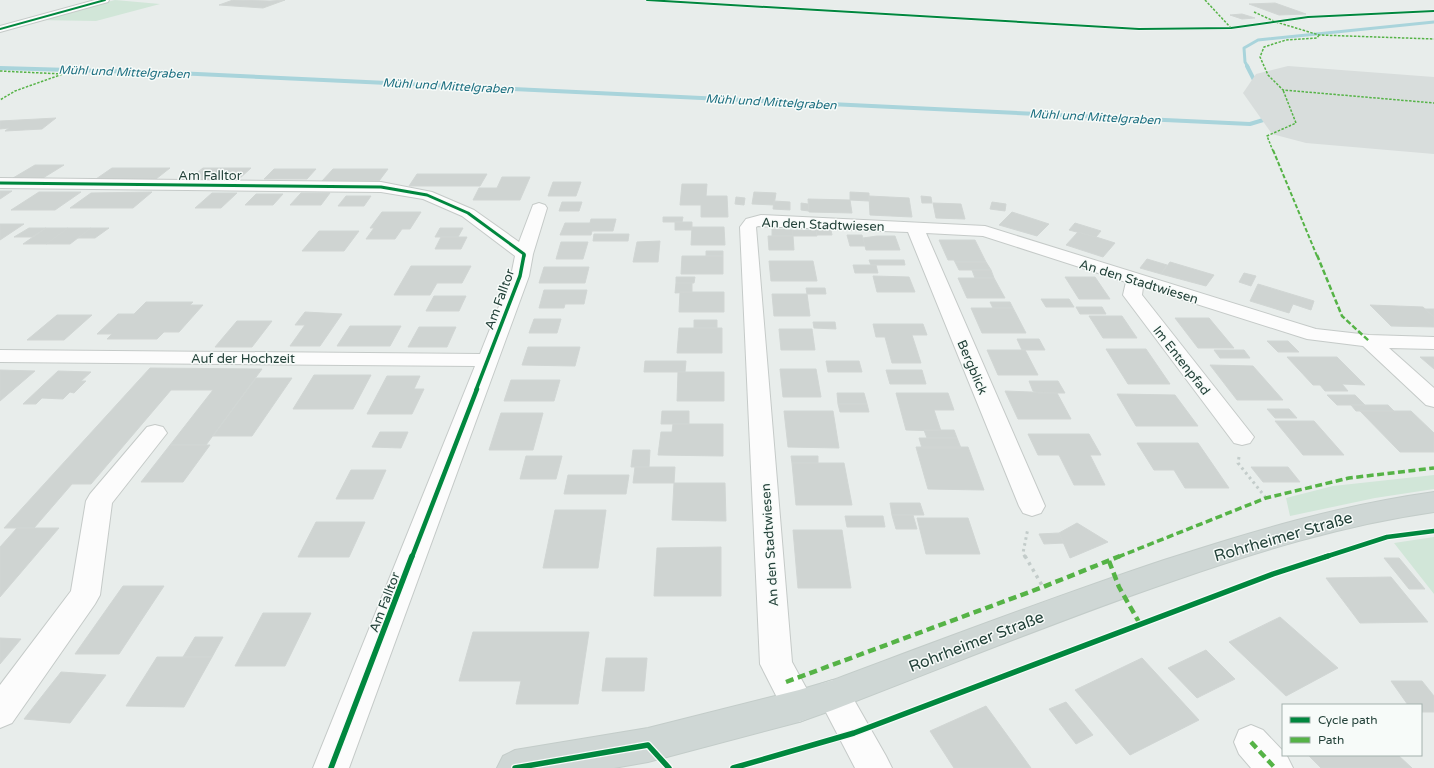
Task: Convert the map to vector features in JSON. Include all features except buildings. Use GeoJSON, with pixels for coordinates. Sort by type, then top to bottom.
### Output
{"type":"FeatureCollection","features":[{"type":"Feature","properties":{"kind":"main road","name":"Rohrheimer Straße"},"geometry":{"type":"LineString","coordinates":[[515,768],[648,745],[799,706],[833,695],[1119,587],[1236,548],[1318,524],[1404,506],[1434,502]]}},
{"type":"Feature","properties":{"kind":"street"},"geometry":{"type":"LineString","coordinates":[[0,29],[105,0]]}},
{"type":"Feature","properties":{"kind":"street","name":"Am Falltor"},"geometry":{"type":"LineString","coordinates":[[0,183],[381,187],[427,195],[468,213],[524,254]]}},
{"type":"Feature","properties":{"kind":"street","name":"Am Falltor"},"geometry":{"type":"LineString","coordinates":[[331,768],[520,276],[524,254],[539,208]]}},
{"type":"Feature","properties":{"kind":"street","name":"An den Stadtwiesen"},"geometry":{"type":"LineString","coordinates":[[799,706],[776,664],[748,227],[752,222],[761,220],[985,231],[1136,280],[1314,335],[1369,341],[1434,343]]}},
{"type":"Feature","properties":{"kind":"street","name":"Bergblick"},"geometry":{"type":"LineString","coordinates":[[914,228],[1032,506]]}},
{"type":"Feature","properties":{"kind":"street","name":"Im Entenpfad"},"geometry":{"type":"LineString","coordinates":[[1136,280],[1132,295],[1242,437]]}},
{"type":"Feature","properties":{"kind":"street"},"geometry":{"type":"LineString","coordinates":[[1369,341],[1434,400]]}},
{"type":"Feature","properties":{"kind":"street","name":"Auf der Hochzeit"},"geometry":{"type":"LineString","coordinates":[[0,356],[487,360]]}},
{"type":"Feature","properties":{"kind":"street"},"geometry":{"type":"LineString","coordinates":[[0,712],[85,595],[99,501],[155,432]]}},
{"type":"Feature","properties":{"kind":"street"},"geometry":{"type":"LineString","coordinates":[[833,695],[874,768]]}},
{"type":"Feature","properties":{"kind":"street"},"geometry":{"type":"LineString","coordinates":[[1251,742],[1275,768]]}},
{"type":"Feature","properties":{"kind":"path"},"geometry":{"type":"LineString","coordinates":[[1242,437],[1238,463],[1266,498]]}},
{"type":"Feature","properties":{"kind":"path"},"geometry":{"type":"LineString","coordinates":[[1032,506],[1023,552],[1043,587]]}},
{"type":"Feature","properties":{"kind":"green space"},"geometry":{"type":"Polygon","coordinates":[[[115,0],[160,4],[96,21],[36,20],[115,0]]]}},
{"type":"Feature","properties":{"kind":"green space"},"geometry":{"type":"Polygon","coordinates":[[[1434,475],[1434,489],[1375,498],[1290,516],[1286,498],[1333,486],[1434,475]]]}},
{"type":"Feature","properties":{"kind":"green space"},"geometry":{"type":"Polygon","coordinates":[[[1434,537],[1434,594],[1394,543],[1434,537]]]}},
{"type":"Feature","properties":{"kind":"waterway","name":"Mühl und Mittelgraben"},"geometry":{"type":"LineString","coordinates":[[1248,67],[1245,62],[1244,48],[1258,40],[1434,22]]}},
{"type":"Feature","properties":{"kind":"waterway","name":"Mühl und Mittelgraben"},"geometry":{"type":"LineString","coordinates":[[0,68],[176,73],[1250,124],[1273,117],[1247,66]]}},
{"type":"Feature","properties":{"kind":"runway"},"geometry":{"type":"LineString","coordinates":[[1434,105],[1288,93],[1306,114],[1434,125]]}},
{"type":"Feature","properties":{"kind":"marked path"},"geometry":{"type":"LineString","coordinates":[[1205,0],[1231,28]]}},
{"type":"Feature","properties":{"kind":"marked path"},"geometry":{"type":"LineString","coordinates":[[1254,12],[1276,22],[1319,35],[1434,39]]}},
{"type":"Feature","properties":{"kind":"marked path"},"geometry":{"type":"LineString","coordinates":[[1319,35],[1317,38],[1286,40],[1264,47],[1260,57],[1268,75],[1283,90],[1434,103]]}},
{"type":"Feature","properties":{"kind":"marked path"},"geometry":{"type":"LineString","coordinates":[[0,71],[63,74],[47,81],[15,91],[0,100]]}},
{"type":"Feature","properties":{"kind":"marked path"},"geometry":{"type":"LineString","coordinates":[[1283,90],[1296,123],[1267,136],[1342,316],[1369,341]]}},
{"type":"Feature","properties":{"kind":"marked path"},"geometry":{"type":"LineString","coordinates":[[786,682],[1043,587],[1266,498],[1349,478],[1434,468]]}},
{"type":"Feature","properties":{"kind":"marked path"},"geometry":{"type":"LineString","coordinates":[[1109,561],[1119,587],[1140,624]]}},
{"type":"Feature","properties":{"kind":"marked path"},"geometry":{"type":"LineString","coordinates":[[1251,742],[1275,768]]}},
{"type":"Feature","properties":{"kind":"cycle path"},"geometry":{"type":"LineString","coordinates":[[0,29],[105,0]]}},
{"type":"Feature","properties":{"kind":"cycle path"},"geometry":{"type":"LineString","coordinates":[[647,0],[1139,29],[1231,28],[1308,17],[1434,11]]}},
{"type":"Feature","properties":{"kind":"cycle path"},"geometry":{"type":"LineString","coordinates":[[0,183],[381,187],[427,195],[468,213],[524,254],[520,276],[331,768]]}},
{"type":"Feature","properties":{"kind":"cycle path"},"geometry":{"type":"LineString","coordinates":[[733,768],[854,733],[1273,574],[1387,537],[1434,531]]}},
{"type":"Feature","properties":{"kind":"cycle path"},"geometry":{"type":"LineString","coordinates":[[515,768],[648,745],[669,768]]}}]}
